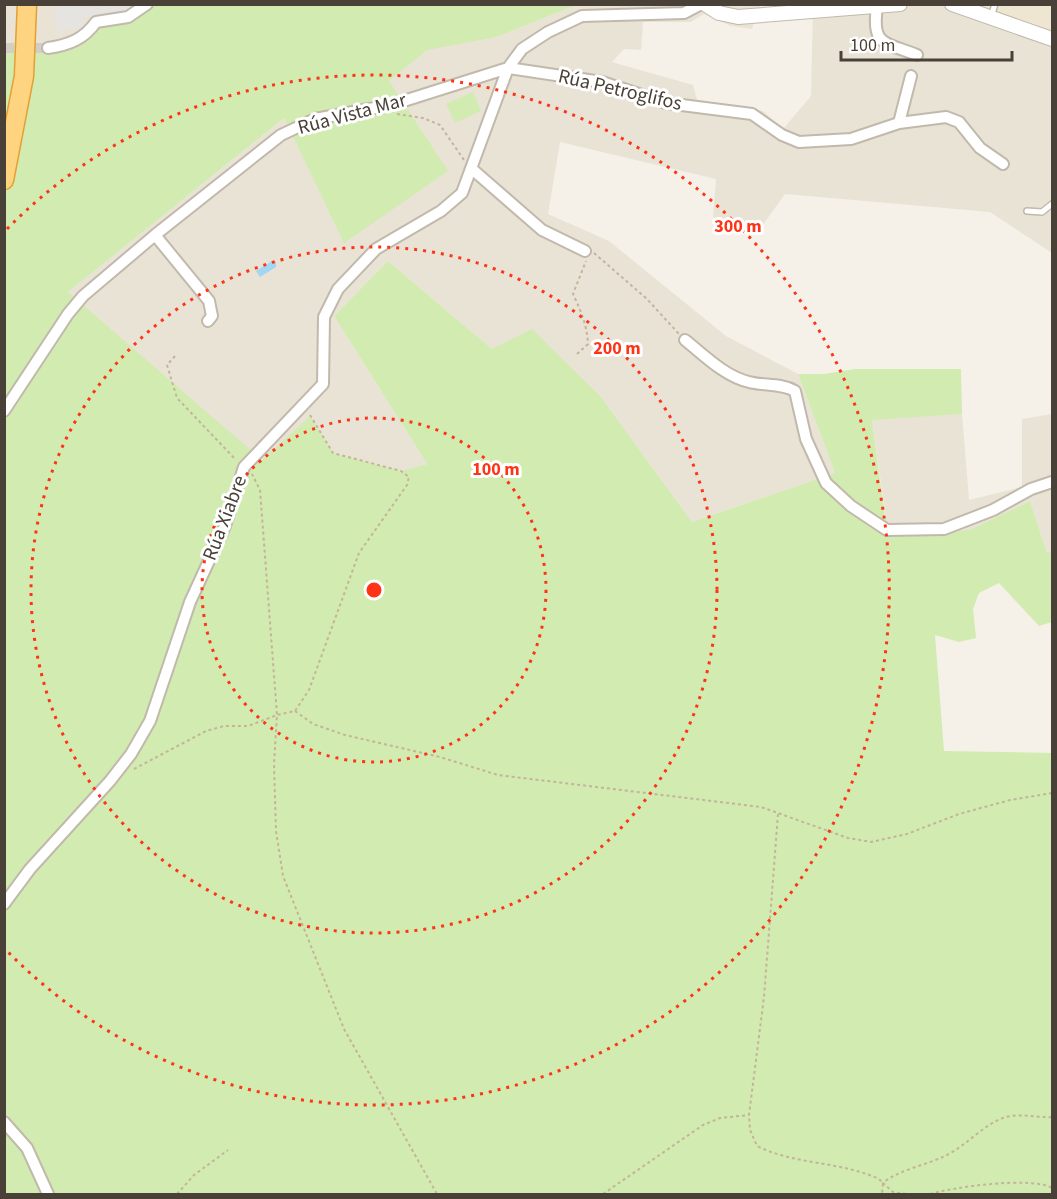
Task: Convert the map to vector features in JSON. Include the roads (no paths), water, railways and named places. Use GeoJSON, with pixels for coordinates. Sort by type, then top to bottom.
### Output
{"type":"FeatureCollection","features":[{"type":"Feature","properties":{"kind":"highway"},"geometry":{"type":"LineString","coordinates":[[4,180],[24,76],[27,4]]}},
{"type":"Feature","properties":{"kind":"street"},"geometry":{"type":"LineString","coordinates":[[48,48],[69,45],[88,32],[96,21],[129,17],[147,4]]}},
{"type":"Feature","properties":{"kind":"street"},"geometry":{"type":"LineString","coordinates":[[508,68],[522,50],[548,32],[582,16],[684,13],[703,4],[719,13],[738,17],[900,4]]}},
{"type":"Feature","properties":{"kind":"street"},"geometry":{"type":"LineString","coordinates":[[952,4],[993,11],[1053,39]]}},
{"type":"Feature","properties":{"kind":"street"},"geometry":{"type":"LineString","coordinates":[[877,7],[874,30],[877,35],[885,44],[917,55]]}},
{"type":"Feature","properties":{"kind":"street","name":"Rúa Vista Mar"},"geometry":{"type":"LineString","coordinates":[[4,411],[75,305],[155,235],[295,126],[329,116],[391,105],[508,68]]}},
{"type":"Feature","properties":{"kind":"street","name":"Rúa Petroglifos"},"geometry":{"type":"LineString","coordinates":[[508,68],[602,82],[666,103],[752,114],[782,135],[799,142],[826,142],[864,136],[899,123],[946,117],[959,122],[980,148],[1003,164]]}},
{"type":"Feature","properties":{"kind":"street","name":"Rúa Xiabre"},"geometry":{"type":"LineString","coordinates":[[4,904],[30,869],[110,781],[131,754],[150,721],[190,602],[225,526],[244,467],[323,384],[324,318],[338,289],[376,249],[441,211],[462,193],[508,68]]}},
{"type":"Feature","properties":{"kind":"street"},"geometry":{"type":"LineString","coordinates":[[899,123],[912,76]]}},
{"type":"Feature","properties":{"kind":"street"},"geometry":{"type":"LineString","coordinates":[[472,169],[542,230],[585,250]]}},
{"type":"Feature","properties":{"kind":"street"},"geometry":{"type":"LineString","coordinates":[[155,235],[208,301],[212,316],[208,321]]}},
{"type":"Feature","properties":{"kind":"street"},"geometry":{"type":"LineString","coordinates":[[685,340],[730,374],[748,382],[789,387],[795,391],[806,439],[826,483],[851,506],[887,530],[944,529],[993,510],[1031,489],[1053,482]]}},
{"type":"Feature","properties":{"kind":"street"},"geometry":{"type":"LineString","coordinates":[[4,1122],[27,1148],[48,1194]]}},
{"type":"Feature","properties":{"kind":"lane"},"geometry":{"type":"LineString","coordinates":[[1027,211],[1042,212],[1053,204]]}},
{"type":"Feature","properties":{"kind":"water"},"geometry":{"type":"Polygon","coordinates":[[[272,261],[276,262],[276,267],[260,277],[256,271],[272,261]]]}},
{"type":"Feature","properties":{"kind":"tunnel"},"geometry":{"type":"LineString","coordinates":[[4,48],[48,48]]}}]}
